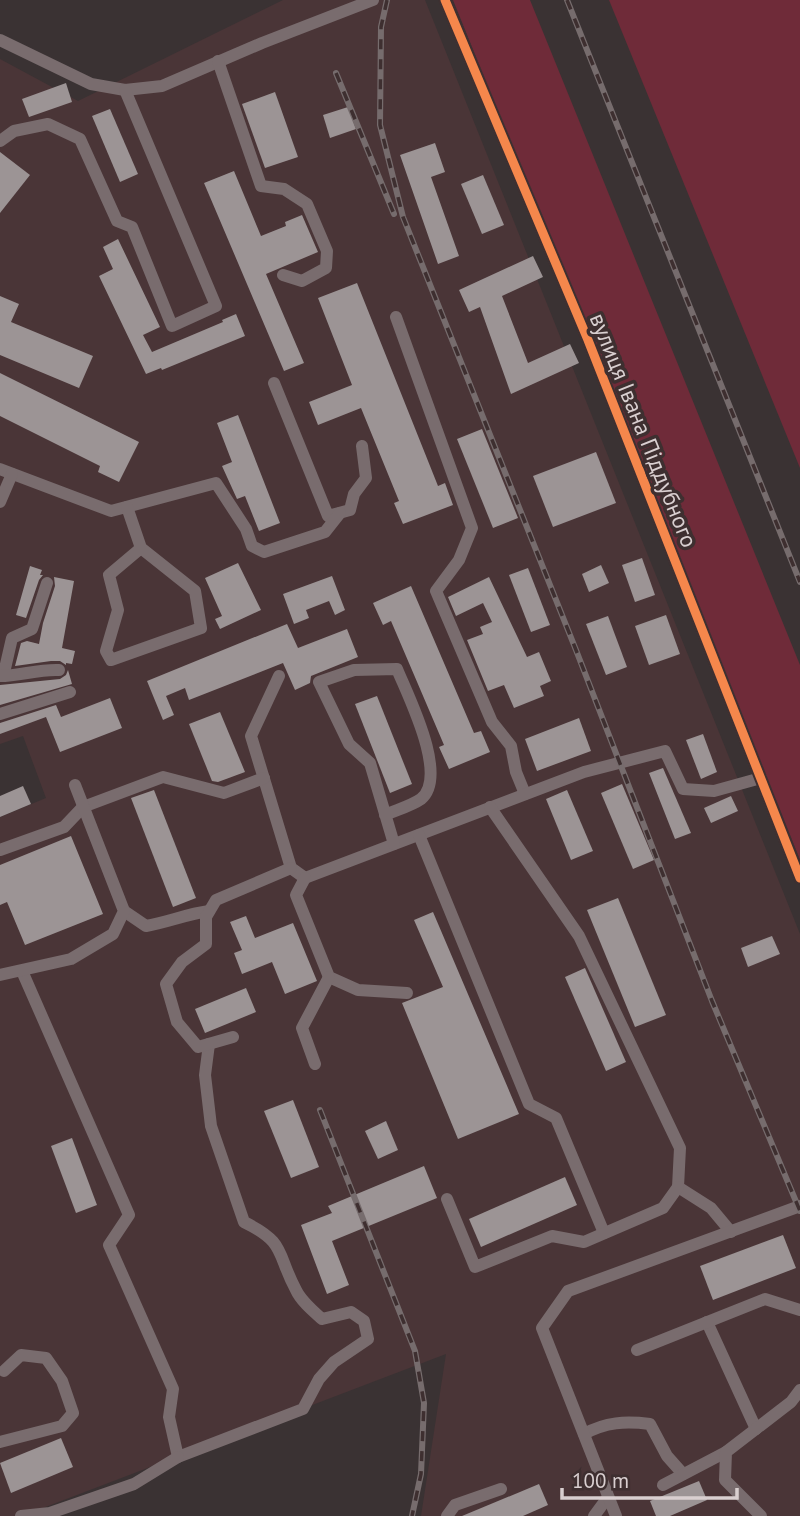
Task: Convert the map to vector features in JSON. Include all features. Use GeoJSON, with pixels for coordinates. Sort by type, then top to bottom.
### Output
{"type":"FeatureCollection","features":[{"type":"Feature","properties":{"kind":"street"},"geometry":{"type":"LineString","coordinates":[[0,40],[91,84],[125,90],[162,86],[373,0]]}},
{"type":"Feature","properties":{"kind":"street","name":"вулиця Івана Піддубного"},"geometry":{"type":"LineString","coordinates":[[445,0],[588,340],[800,878]]}},
{"type":"Feature","properties":{"kind":"street"},"geometry":{"type":"LineString","coordinates":[[218,61],[261,186],[284,189],[307,204],[327,251],[326,268],[302,281],[283,275]]}},
{"type":"Feature","properties":{"kind":"street"},"geometry":{"type":"LineString","coordinates":[[0,142],[14,131],[48,124],[80,139],[117,221],[132,227],[172,326],[216,306],[125,90]]}},
{"type":"Feature","properties":{"kind":"street"},"geometry":{"type":"LineString","coordinates":[[396,317],[472,528],[459,560],[436,591],[492,722],[511,746],[516,772],[525,794]]}},
{"type":"Feature","properties":{"kind":"street"},"geometry":{"type":"LineString","coordinates":[[274,383],[328,516],[350,510],[354,494],[366,478],[362,446]]}},
{"type":"Feature","properties":{"kind":"street"},"geometry":{"type":"LineString","coordinates":[[0,502],[6,471],[111,511],[216,483],[246,529],[252,546],[264,552],[325,532],[340,513]]}},
{"type":"Feature","properties":{"kind":"street"},"geometry":{"type":"LineString","coordinates":[[127,507],[141,548],[195,591],[201,628],[111,660],[106,651],[118,610],[109,575],[141,548]]}},
{"type":"Feature","properties":{"kind":"street"},"geometry":{"type":"LineString","coordinates":[[0,675],[4,673],[12,638],[32,629],[47,583]]}},
{"type":"Feature","properties":{"kind":"street"},"geometry":{"type":"LineString","coordinates":[[0,675],[12,676],[39,669],[59,670]]}},
{"type":"Feature","properties":{"kind":"street"},"geometry":{"type":"LineString","coordinates":[[385,815],[422,798],[432,777],[426,744],[397,669],[354,670],[319,682],[349,744],[370,764],[385,815],[394,845]]}},
{"type":"Feature","properties":{"kind":"street"},"geometry":{"type":"LineString","coordinates":[[279,676],[251,736],[291,867],[305,878]]}},
{"type":"Feature","properties":{"kind":"street"},"geometry":{"type":"LineString","coordinates":[[0,714],[70,692]]}},
{"type":"Feature","properties":{"kind":"street"},"geometry":{"type":"LineString","coordinates":[[407,993],[358,990],[329,977],[296,895],[305,878],[584,772],[666,751],[683,789],[714,791],[761,778]]}},
{"type":"Feature","properties":{"kind":"street"},"geometry":{"type":"LineString","coordinates":[[0,850],[64,827],[83,807],[163,777],[224,793],[264,778]]}},
{"type":"Feature","properties":{"kind":"street"},"geometry":{"type":"LineString","coordinates":[[75,785],[124,911],[146,926],[171,921],[183,915],[209,911]]}},
{"type":"Feature","properties":{"kind":"street"},"geometry":{"type":"LineString","coordinates":[[447,1199],[475,1267],[552,1236],[584,1242],[663,1208],[678,1188],[680,1148],[579,936],[490,807]]}},
{"type":"Feature","properties":{"kind":"street"},"geometry":{"type":"LineString","coordinates":[[419,835],[529,1104],[556,1118],[604,1233]]}},
{"type":"Feature","properties":{"kind":"street"},"geometry":{"type":"LineString","coordinates":[[233,1037],[198,1047],[177,1022],[166,984],[182,962],[206,944],[206,916],[216,900],[291,867]]}},
{"type":"Feature","properties":{"kind":"street"},"geometry":{"type":"LineString","coordinates":[[0,975],[71,959],[113,934],[124,911]]}},
{"type":"Feature","properties":{"kind":"street"},"geometry":{"type":"LineString","coordinates":[[22,971],[129,1215],[109,1245],[173,1389],[169,1417],[178,1457]]}},
{"type":"Feature","properties":{"kind":"street"},"geometry":{"type":"LineString","coordinates":[[315,1064],[302,1028],[329,977]]}},
{"type":"Feature","properties":{"kind":"street"},"geometry":{"type":"LineString","coordinates":[[21,1516],[50,1513],[134,1483],[178,1457],[303,1409],[319,1379],[334,1362],[368,1339],[364,1321],[351,1312],[322,1320],[297,1293],[279,1248],[266,1233],[244,1222],[211,1126],[205,1075],[209,1044]]}},
{"type":"Feature","properties":{"kind":"street"},"geometry":{"type":"LineString","coordinates":[[678,1188],[711,1208],[731,1232]]}},
{"type":"Feature","properties":{"kind":"street"},"geometry":{"type":"LineString","coordinates":[[616,1516],[542,1328],[568,1291],[800,1206]]}},
{"type":"Feature","properties":{"kind":"street"},"geometry":{"type":"LineString","coordinates":[[638,1350],[765,1299],[800,1310]]}},
{"type":"Feature","properties":{"kind":"street"},"geometry":{"type":"LineString","coordinates":[[707,1322],[756,1429]]}},
{"type":"Feature","properties":{"kind":"street"},"geometry":{"type":"LineString","coordinates":[[0,1442],[62,1426],[73,1413],[62,1381],[46,1358],[22,1354],[4,1371]]}},
{"type":"Feature","properties":{"kind":"street"},"geometry":{"type":"LineString","coordinates":[[663,1485],[726,1452],[791,1402],[800,1390]]}},
{"type":"Feature","properties":{"kind":"street"},"geometry":{"type":"LineString","coordinates":[[584,1434],[600,1425],[624,1421],[650,1424],[667,1456],[683,1474]]}},
{"type":"Feature","properties":{"kind":"street"},"geometry":{"type":"LineString","coordinates":[[726,1452],[725,1480],[761,1516]]}},
{"type":"Feature","properties":{"kind":"street"},"geometry":{"type":"LineString","coordinates":[[447,1516],[455,1505],[501,1489]]}},
{"type":"Feature","properties":{"kind":"street"},"geometry":{"type":"LineString","coordinates":[[594,1516],[608,1497]]}},
{"type":"Feature","properties":{"kind":"shaded area"},"geometry":{"type":"Polygon","coordinates":[[[283,0],[425,0],[800,934],[800,1516],[421,1516],[446,1354],[22,1516],[0,1516],[0,817],[46,798],[23,736],[0,744],[0,59],[78,101],[283,0]]]}},
{"type":"Feature","properties":{"kind":"shaded area"},"geometry":{"type":"Polygon","coordinates":[[[453,0],[530,0],[800,665],[800,860],[453,0]]]}},
{"type":"Feature","properties":{"kind":"shaded area"},"geometry":{"type":"Polygon","coordinates":[[[609,0],[800,0],[800,468],[609,0]]]}},
{"type":"Feature","properties":{"kind":"building"},"geometry":{"type":"Polygon","coordinates":[[[66,83],[72,102],[29,117],[22,99],[66,83]]]}},
{"type":"Feature","properties":{"kind":"building"},"geometry":{"type":"Polygon","coordinates":[[[275,92],[298,157],[265,168],[242,104],[275,92]]]}},
{"type":"Feature","properties":{"kind":"building"},"geometry":{"type":"Polygon","coordinates":[[[348,107],[356,129],[330,138],[323,115],[348,107]]]}},
{"type":"Feature","properties":{"kind":"building"},"geometry":{"type":"Polygon","coordinates":[[[110,109],[138,174],[120,182],[92,116],[110,109]]]}},
{"type":"Feature","properties":{"kind":"building"},"geometry":{"type":"Polygon","coordinates":[[[435,143],[445,172],[431,177],[459,256],[438,264],[400,155],[435,143]]]}},
{"type":"Feature","properties":{"kind":"building"},"geometry":{"type":"Polygon","coordinates":[[[0,152],[30,175],[0,213],[0,152]]]}},
{"type":"Feature","properties":{"kind":"building"},"geometry":{"type":"Polygon","coordinates":[[[234,171],[261,236],[286,226],[285,222],[302,215],[318,252],[266,274],[304,363],[284,371],[204,183],[234,171]]]}},
{"type":"Feature","properties":{"kind":"building"},"geometry":{"type":"Polygon","coordinates":[[[483,175],[504,225],[482,234],[461,184],[483,175]]]}},
{"type":"Feature","properties":{"kind":"building"},"geometry":{"type":"Polygon","coordinates":[[[118,239],[160,327],[143,335],[152,352],[236,314],[245,336],[146,374],[99,276],[113,269],[103,247],[118,239]]]}},
{"type":"Feature","properties":{"kind":"building"},"geometry":{"type":"Polygon","coordinates":[[[533,256],[543,277],[502,296],[528,363],[570,344],[579,363],[511,394],[480,307],[469,312],[459,290],[533,256]]]}},
{"type":"Feature","properties":{"kind":"building"},"geometry":{"type":"Polygon","coordinates":[[[357,283],[438,486],[445,483],[453,505],[403,524],[394,503],[399,501],[361,408],[318,425],[309,402],[352,385],[318,298],[357,283]]]}},
{"type":"Feature","properties":{"kind":"building"},"geometry":{"type":"Polygon","coordinates":[[[0,296],[19,304],[11,322],[93,356],[79,388],[0,355],[0,296]]]}},
{"type":"Feature","properties":{"kind":"building"},"geometry":{"type":"Polygon","coordinates":[[[0,373],[139,442],[119,482],[98,472],[100,466],[0,416],[0,373]]]}},
{"type":"Feature","properties":{"kind":"building"},"geometry":{"type":"Polygon","coordinates":[[[238,415],[280,523],[259,531],[245,496],[237,499],[222,466],[232,462],[217,423],[238,415]]]}},
{"type":"Feature","properties":{"kind":"building"},"geometry":{"type":"Polygon","coordinates":[[[482,429],[518,518],[493,528],[457,439],[482,429]]]}},
{"type":"Feature","properties":{"kind":"building"},"geometry":{"type":"Polygon","coordinates":[[[596,452],[616,503],[553,527],[533,476],[596,452]]]}},
{"type":"Feature","properties":{"kind":"building"},"geometry":{"type":"Polygon","coordinates":[[[642,558],[655,595],[635,602],[622,565],[642,558]]]}},
{"type":"Feature","properties":{"kind":"building"},"geometry":{"type":"Polygon","coordinates":[[[238,563],[261,610],[220,629],[215,619],[222,616],[205,578],[238,563]]]}},
{"type":"Feature","properties":{"kind":"building"},"geometry":{"type":"Polygon","coordinates":[[[601,565],[609,583],[589,592],[582,574],[601,565]]]}},
{"type":"Feature","properties":{"kind":"building"},"geometry":{"type":"Polygon","coordinates":[[[30,566],[42,570],[40,575],[43,575],[26,618],[16,615],[30,566]]]}},
{"type":"Feature","properties":{"kind":"building"},"geometry":{"type":"Polygon","coordinates":[[[528,568],[550,625],[531,632],[509,575],[528,568]]]}},
{"type":"Feature","properties":{"kind":"building"},"geometry":{"type":"Polygon","coordinates":[[[332,576],[345,610],[335,615],[329,601],[306,610],[309,618],[294,624],[283,594],[332,576]]]}},
{"type":"Feature","properties":{"kind":"building"},"geometry":{"type":"Polygon","coordinates":[[[54,577],[74,581],[62,648],[75,651],[72,664],[51,661],[15,666],[21,643],[27,641],[39,644],[55,586],[54,577]]]}},
{"type":"Feature","properties":{"kind":"building"},"geometry":{"type":"Polygon","coordinates":[[[489,577],[527,657],[539,652],[551,681],[540,686],[544,696],[514,708],[504,685],[488,691],[467,640],[483,634],[480,627],[492,622],[483,603],[456,616],[448,597],[489,577]]]}},
{"type":"Feature","properties":{"kind":"building"},"geometry":{"type":"Polygon","coordinates":[[[411,586],[474,733],[481,731],[490,752],[449,769],[439,747],[444,745],[391,621],[383,625],[373,603],[411,586]]]}},
{"type":"Feature","properties":{"kind":"building"},"geometry":{"type":"Polygon","coordinates":[[[666,615],[680,654],[649,665],[635,626],[666,615]]]}},
{"type":"Feature","properties":{"kind":"building"},"geometry":{"type":"Polygon","coordinates":[[[608,616],[627,667],[606,675],[586,624],[608,616]]]}},
{"type":"Feature","properties":{"kind":"building"},"geometry":{"type":"Polygon","coordinates":[[[287,624],[298,648],[347,629],[358,657],[311,676],[310,683],[295,690],[283,663],[189,700],[185,688],[166,696],[174,715],[163,720],[147,681],[287,624]]]}},
{"type":"Feature","properties":{"kind":"building"},"geometry":{"type":"Polygon","coordinates":[[[68,670],[72,684],[0,705],[0,685],[60,679],[68,670]]]}},
{"type":"Feature","properties":{"kind":"building"},"geometry":{"type":"Polygon","coordinates":[[[377,696],[412,784],[390,793],[355,704],[377,696]]]}},
{"type":"Feature","properties":{"kind":"building"},"geometry":{"type":"Polygon","coordinates":[[[110,698],[122,728],[60,752],[46,717],[0,734],[0,723],[56,705],[61,717],[110,698]]]}},
{"type":"Feature","properties":{"kind":"building"},"geometry":{"type":"Polygon","coordinates":[[[220,712],[245,772],[218,782],[212,781],[189,724],[220,712]]]}},
{"type":"Feature","properties":{"kind":"building"},"geometry":{"type":"Polygon","coordinates":[[[579,718],[591,751],[537,771],[525,739],[579,718]]]}},
{"type":"Feature","properties":{"kind":"building"},"geometry":{"type":"Polygon","coordinates":[[[703,734],[717,772],[701,779],[686,740],[703,734]]]}},
{"type":"Feature","properties":{"kind":"building"},"geometry":{"type":"Polygon","coordinates":[[[663,768],[691,833],[675,839],[649,773],[663,768]]]}},
{"type":"Feature","properties":{"kind":"building"},"geometry":{"type":"Polygon","coordinates":[[[622,784],[654,860],[633,869],[601,793],[622,784]]]}},
{"type":"Feature","properties":{"kind":"building"},"geometry":{"type":"Polygon","coordinates":[[[23,786],[31,804],[0,817],[0,796],[23,786]]]}},
{"type":"Feature","properties":{"kind":"building"},"geometry":{"type":"Polygon","coordinates":[[[154,790],[196,898],[173,907],[131,798],[154,790]]]}},
{"type":"Feature","properties":{"kind":"building"},"geometry":{"type":"Polygon","coordinates":[[[567,790],[593,851],[571,860],[546,799],[567,790]]]}},
{"type":"Feature","properties":{"kind":"building"},"geometry":{"type":"Polygon","coordinates":[[[731,796],[738,811],[711,823],[704,808],[731,796]]]}},
{"type":"Feature","properties":{"kind":"building"},"geometry":{"type":"Polygon","coordinates":[[[71,836],[103,914],[25,945],[7,902],[0,905],[0,865],[71,836]]]}},
{"type":"Feature","properties":{"kind":"building"},"geometry":{"type":"Polygon","coordinates":[[[618,898],[666,1015],[635,1027],[587,910],[618,898]]]}},
{"type":"Feature","properties":{"kind":"building"},"geometry":{"type":"Polygon","coordinates":[[[433,912],[519,1114],[458,1139],[402,1003],[443,987],[414,920],[433,912]]]}},
{"type":"Feature","properties":{"kind":"building"},"geometry":{"type":"Polygon","coordinates":[[[246,916],[255,938],[293,923],[317,981],[285,994],[272,962],[242,974],[234,953],[242,950],[230,922],[246,916]]]}},
{"type":"Feature","properties":{"kind":"building"},"geometry":{"type":"Polygon","coordinates":[[[772,936],[780,954],[748,967],[741,948],[772,936]]]}},
{"type":"Feature","properties":{"kind":"building"},"geometry":{"type":"Polygon","coordinates":[[[585,968],[626,1062],[606,1071],[565,977],[585,968]]]}},
{"type":"Feature","properties":{"kind":"building"},"geometry":{"type":"Polygon","coordinates":[[[246,988],[256,1012],[205,1033],[195,1009],[246,988]]]}},
{"type":"Feature","properties":{"kind":"building"},"geometry":{"type":"Polygon","coordinates":[[[293,1100],[319,1167],[291,1178],[264,1111],[293,1100]]]}},
{"type":"Feature","properties":{"kind":"building"},"geometry":{"type":"Polygon","coordinates":[[[386,1121],[398,1150],[378,1159],[365,1131],[386,1121]]]}},
{"type":"Feature","properties":{"kind":"building"},"geometry":{"type":"Polygon","coordinates":[[[72,1138],[97,1205],[76,1213],[51,1146],[72,1138]]]}},
{"type":"Feature","properties":{"kind":"building"},"geometry":{"type":"Polygon","coordinates":[[[424,1166],[437,1198],[332,1241],[349,1285],[327,1294],[301,1225],[332,1213],[328,1206],[424,1166]]]}},
{"type":"Feature","properties":{"kind":"building"},"geometry":{"type":"Polygon","coordinates":[[[565,1177],[577,1205],[481,1247],[469,1219],[565,1177]]]}},
{"type":"Feature","properties":{"kind":"building"},"geometry":{"type":"Polygon","coordinates":[[[783,1235],[796,1268],[713,1300],[700,1266],[783,1235]]]}},
{"type":"Feature","properties":{"kind":"building"},"geometry":{"type":"Polygon","coordinates":[[[61,1438],[73,1467],[11,1493],[0,1463],[61,1438]]]}},
{"type":"Feature","properties":{"kind":"building"},"geometry":{"type":"Polygon","coordinates":[[[699,1481],[707,1500],[670,1516],[656,1516],[650,1501],[699,1481]]]}},
{"type":"Feature","properties":{"kind":"building"},"geometry":{"type":"Polygon","coordinates":[[[539,1484],[548,1505],[523,1516],[462,1516],[539,1484]]]}},
{"type":"Feature","properties":{"kind":"railway"},"geometry":{"type":"LineString","coordinates":[[387,0],[381,27],[380,125],[403,217],[576,650],[712,1001],[800,1211]]}},
{"type":"Feature","properties":{"kind":"railway"},"geometry":{"type":"LineString","coordinates":[[567,0],[800,582]]}},
{"type":"Feature","properties":{"kind":"railway"},"geometry":{"type":"LineString","coordinates":[[336,73],[394,214]]}},
{"type":"Feature","properties":{"kind":"railway"},"geometry":{"type":"LineString","coordinates":[[320,1110],[415,1351],[424,1403],[421,1474],[412,1516]]}},
{"type":"Feature","properties":{"kind":"cycle path"},"geometry":{"type":"LineString","coordinates":[[445,0],[588,340],[800,878]]}}]}
